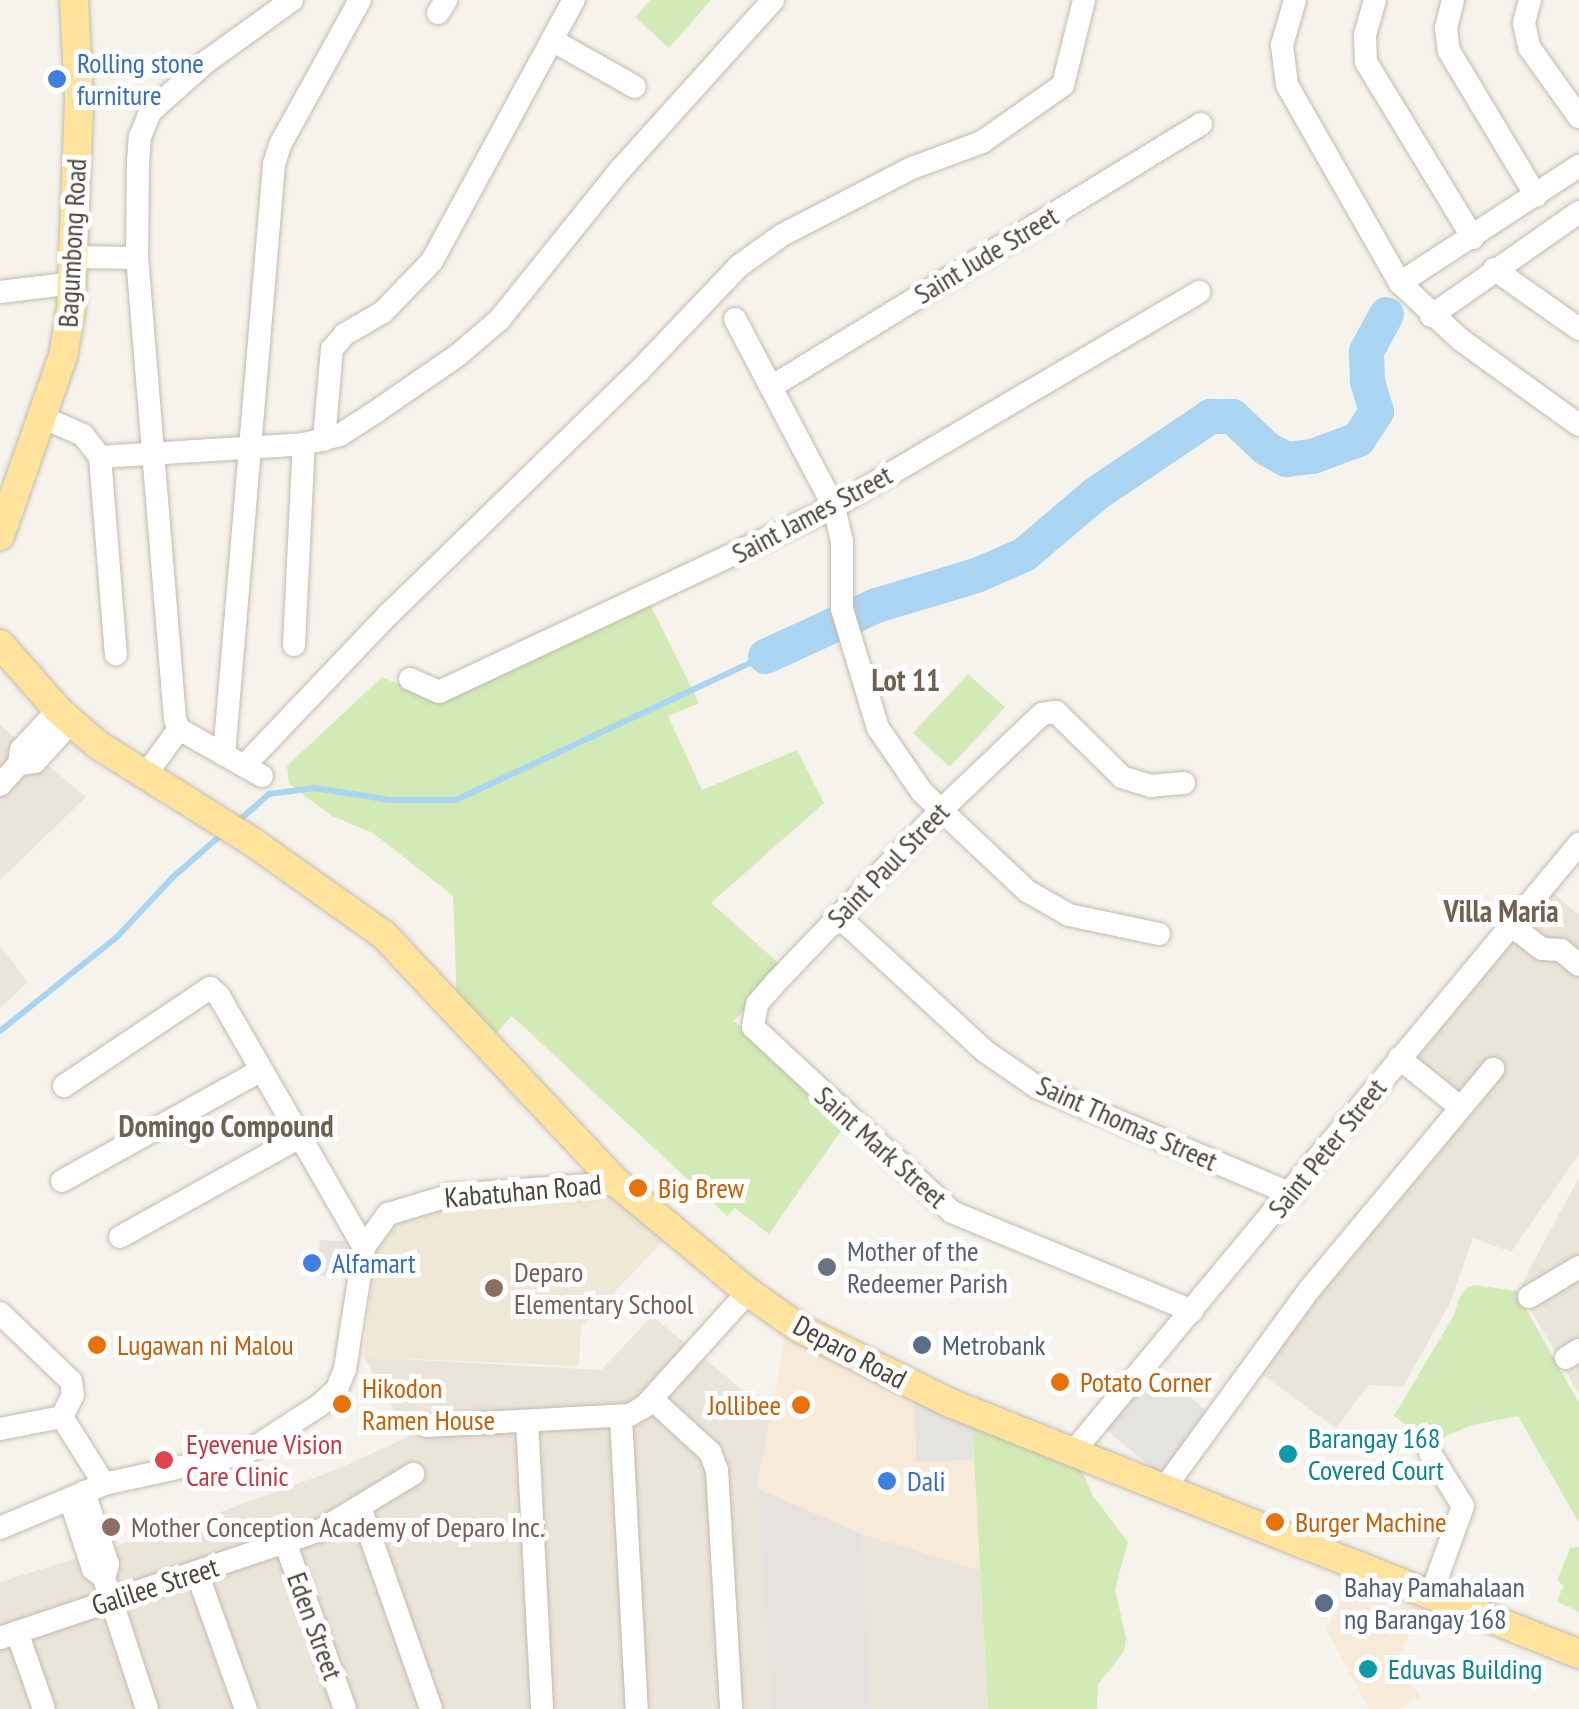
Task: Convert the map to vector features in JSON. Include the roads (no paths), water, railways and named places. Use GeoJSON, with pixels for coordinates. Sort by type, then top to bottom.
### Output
{"type":"FeatureCollection","features":[{"type":"Feature","properties":{"kind":"main road","name":"Bagumbong Road"},"geometry":{"type":"LineString","coordinates":[[0,536],[63,356],[74,270],[76,1]]}},
{"type":"Feature","properties":{"kind":"main road"},"geometry":{"type":"LineString","coordinates":[[0,644],[65,716],[144,777]]}},
{"type":"Feature","properties":{"kind":"main road","name":"Deparo Road"},"geometry":{"type":"LineString","coordinates":[[144,777],[254,844],[384,936],[617,1183],[748,1292],[846,1354],[950,1402],[1579,1654]]}},
{"type":"Feature","properties":{"kind":"street"},"geometry":{"type":"LineString","coordinates":[[244,766],[179,729],[173,707],[137,258],[144,123],[206,62],[292,0]]}},
{"type":"Feature","properties":{"kind":"street"},"geometry":{"type":"LineString","coordinates":[[244,766],[247,450],[276,154],[360,0]]}},
{"type":"Feature","properties":{"kind":"street"},"geometry":{"type":"LineString","coordinates":[[294,646],[314,442],[332,349],[345,334],[383,312],[432,261],[574,0]]}},
{"type":"Feature","properties":{"kind":"street"},"geometry":{"type":"LineString","coordinates":[[100,458],[314,442],[374,414],[458,356],[499,320],[621,169],[773,0]]}},
{"type":"Feature","properties":{"kind":"street"},"geometry":{"type":"LineString","coordinates":[[244,766],[364,640],[638,372],[739,266],[782,236],[912,168],[982,142],[1064,85],[1084,0]]}},
{"type":"Feature","properties":{"kind":"street"},"geometry":{"type":"LineString","coordinates":[[1295,0],[1282,45],[1288,85],[1400,283],[1431,316],[1579,425]]}},
{"type":"Feature","properties":{"kind":"street"},"geometry":{"type":"LineString","coordinates":[[1375,0],[1365,36],[1366,62],[1473,238]]}},
{"type":"Feature","properties":{"kind":"street"},"geometry":{"type":"LineString","coordinates":[[1453,0],[1446,28],[1449,52],[1536,196]]}},
{"type":"Feature","properties":{"kind":"street"},"geometry":{"type":"LineString","coordinates":[[1530,0],[1524,23],[1529,47],[1579,117]]}},
{"type":"Feature","properties":{"kind":"street"},"geometry":{"type":"LineString","coordinates":[[552,40],[634,88]]}},
{"type":"Feature","properties":{"kind":"street","name":"Saint Jude Street"},"geometry":{"type":"LineString","coordinates":[[771,388],[1201,124]]}},
{"type":"Feature","properties":{"kind":"street"},"geometry":{"type":"LineString","coordinates":[[1400,283],[1579,166]]}},
{"type":"Feature","properties":{"kind":"street"},"geometry":{"type":"LineString","coordinates":[[1431,316],[1494,269],[1573,224]]}},
{"type":"Feature","properties":{"kind":"street"},"geometry":{"type":"LineString","coordinates":[[0,292],[74,270],[137,258]]}},
{"type":"Feature","properties":{"kind":"street"},"geometry":{"type":"LineString","coordinates":[[1494,269],[1579,329]]}},
{"type":"Feature","properties":{"kind":"street","name":"Saint James Street"},"geometry":{"type":"LineString","coordinates":[[410,679],[439,692],[834,507],[1198,292]]}},
{"type":"Feature","properties":{"kind":"street"},"geometry":{"type":"LineString","coordinates":[[735,319],[834,507],[842,541],[844,620],[878,728],[940,810],[1027,891],[1069,915],[1159,934]]}},
{"type":"Feature","properties":{"kind":"street"},"geometry":{"type":"LineString","coordinates":[[42,417],[83,436],[100,458],[116,654]]}},
{"type":"Feature","properties":{"kind":"street","name":"Saint Paul Street"},"geometry":{"type":"LineString","coordinates":[[752,1027],[757,1004],[838,916],[940,810],[1042,714],[1056,712],[1122,777],[1151,786],[1184,784]]}},
{"type":"Feature","properties":{"kind":"street"},"geometry":{"type":"LineString","coordinates":[[0,785],[19,764],[34,762],[65,716]]}},
{"type":"Feature","properties":{"kind":"street"},"geometry":{"type":"LineString","coordinates":[[144,777],[179,729]]}},
{"type":"Feature","properties":{"kind":"street","name":"Saint Peter Street"},"geometry":{"type":"LineString","coordinates":[[1074,1451],[1292,1194],[1398,1058],[1579,844]]}},
{"type":"Feature","properties":{"kind":"street","name":"Saint Thomas Street"},"geometry":{"type":"LineString","coordinates":[[838,916],[986,1052],[1037,1087],[1292,1194]]}},
{"type":"Feature","properties":{"kind":"street"},"geometry":{"type":"LineString","coordinates":[[1511,924],[1542,949],[1561,950],[1579,965]]}},
{"type":"Feature","properties":{"kind":"street"},"geometry":{"type":"LineString","coordinates":[[0,1528],[86,1492],[246,1453],[283,1432],[338,1390],[345,1369],[364,1247],[220,996],[206,988],[64,1086]]}},
{"type":"Feature","properties":{"kind":"street","name":"Saint Mark Street"},"geometry":{"type":"LineString","coordinates":[[752,1027],[952,1212],[1192,1311]]}},
{"type":"Feature","properties":{"kind":"street"},"geometry":{"type":"LineString","coordinates":[[1398,1058],[1460,1106]]}},
{"type":"Feature","properties":{"kind":"street"},"geometry":{"type":"LineString","coordinates":[[1166,1486],[1309,1290],[1493,1069]]}},
{"type":"Feature","properties":{"kind":"street"},"geometry":{"type":"LineString","coordinates":[[62,1181],[260,1071]]}},
{"type":"Feature","properties":{"kind":"street"},"geometry":{"type":"LineString","coordinates":[[120,1237],[300,1137]]}},
{"type":"Feature","properties":{"kind":"street","name":"Kabatuhan Road"},"geometry":{"type":"LineString","coordinates":[[364,1247],[388,1214],[426,1200],[617,1183]]}},
{"type":"Feature","properties":{"kind":"street"},"geometry":{"type":"LineString","coordinates":[[1529,1297],[1579,1266]]}},
{"type":"Feature","properties":{"kind":"street"},"geometry":{"type":"LineString","coordinates":[[426,1426],[620,1418],[639,1412],[748,1292]]}},
{"type":"Feature","properties":{"kind":"street"},"geometry":{"type":"LineString","coordinates":[[0,1313],[72,1381],[73,1395],[62,1416],[108,1564],[107,1590],[147,1709]]}},
{"type":"Feature","properties":{"kind":"street"},"geometry":{"type":"LineString","coordinates":[[652,1398],[710,1452],[717,1470],[731,1709]]}},
{"type":"Feature","properties":{"kind":"street"},"geometry":{"type":"LineString","coordinates":[[0,1429],[62,1416]]}},
{"type":"Feature","properties":{"kind":"street"},"geometry":{"type":"LineString","coordinates":[[620,1418],[636,1709]]}},
{"type":"Feature","properties":{"kind":"street"},"geometry":{"type":"LineString","coordinates":[[527,1422],[542,1709]]}},
{"type":"Feature","properties":{"kind":"street"},"geometry":{"type":"LineString","coordinates":[[1430,1453],[1464,1506],[1431,1594]]}},
{"type":"Feature","properties":{"kind":"street","name":"Galilee Street"},"geometry":{"type":"LineString","coordinates":[[8,1635],[107,1590],[197,1573],[321,1530],[413,1474]]}},
{"type":"Feature","properties":{"kind":"street"},"geometry":{"type":"LineString","coordinates":[[360,1506],[431,1709]]}},
{"type":"Feature","properties":{"kind":"street","name":"Eden Street"},"geometry":{"type":"LineString","coordinates":[[285,1542],[345,1709]]}},
{"type":"Feature","properties":{"kind":"street"},"geometry":{"type":"LineString","coordinates":[[197,1573],[246,1709]]}},
{"type":"Feature","properties":{"kind":"street"},"geometry":{"type":"LineString","coordinates":[[8,1635],[44,1709]]}},
{"type":"Feature","properties":{"kind":"waterway"},"geometry":{"type":"LineString","coordinates":[[765,656],[876,605],[976,575],[1024,554],[1096,493],[1210,416],[1232,416],[1266,448],[1286,459],[1312,456],[1358,439],[1376,411],[1367,381],[1366,351],[1386,314]]}},
{"type":"Feature","properties":{"kind":"waterway"},"geometry":{"type":"LineString","coordinates":[[236,823],[269,794],[315,788],[390,800],[456,800],[765,656]]}},
{"type":"Feature","properties":{"kind":"waterway"},"geometry":{"type":"LineString","coordinates":[[0,1031],[117,937],[172,878],[222,834]]}},
{"type":"Feature","properties":{"kind":"place","name":"Rolling stone furniture"},"geometry":{"type":"Point","coordinates":[57,79]}},
{"type":"Feature","properties":{"kind":"place","name":"Big Brew"},"geometry":{"type":"Point","coordinates":[638,1188]}},
{"type":"Feature","properties":{"kind":"place","name":"Alfamart"},"geometry":{"type":"Point","coordinates":[312,1263]}},
{"type":"Feature","properties":{"kind":"place","name":"Mother of the Redeemer Parish"},"geometry":{"type":"Point","coordinates":[827,1267]}},
{"type":"Feature","properties":{"kind":"place","name":"Deparo Elementary School"},"geometry":{"type":"Point","coordinates":[494,1288]}},
{"type":"Feature","properties":{"kind":"place","name":"Lugawan ni Malou"},"geometry":{"type":"Point","coordinates":[97,1345]}},
{"type":"Feature","properties":{"kind":"place","name":"Metrobank"},"geometry":{"type":"Point","coordinates":[922,1345]}},
{"type":"Feature","properties":{"kind":"place","name":"Potato Corner"},"geometry":{"type":"Point","coordinates":[1060,1382]}},
{"type":"Feature","properties":{"kind":"place","name":"Hikodon Ramen House"},"geometry":{"type":"Point","coordinates":[342,1404]}},
{"type":"Feature","properties":{"kind":"place","name":"Jollibee"},"geometry":{"type":"Point","coordinates":[801,1405]}},
{"type":"Feature","properties":{"kind":"place","name":"Barangay 168 Covered Court"},"geometry":{"type":"Point","coordinates":[1288,1454]}},
{"type":"Feature","properties":{"kind":"place","name":"Eyevenue Vision Care Clinic"},"geometry":{"type":"Point","coordinates":[164,1460]}},
{"type":"Feature","properties":{"kind":"place","name":"Dali"},"geometry":{"type":"Point","coordinates":[887,1481]}},
{"type":"Feature","properties":{"kind":"place","name":"Burger Machine"},"geometry":{"type":"Point","coordinates":[1275,1522]}},
{"type":"Feature","properties":{"kind":"place","name":"Mother Conception Academy of Deparo Inc."},"geometry":{"type":"Point","coordinates":[111,1527]}},
{"type":"Feature","properties":{"kind":"place","name":"Bahay Pamahalaan ng Barangay 168"},"geometry":{"type":"Point","coordinates":[1324,1603]}},
{"type":"Feature","properties":{"kind":"place","name":"Eduvas Building"},"geometry":{"type":"Point","coordinates":[1368,1669]}},
{"type":"Feature","properties":{"kind":"district","name":"Lot 11"},"geometry":{"type":"Point","coordinates":[906,680]}},
{"type":"Feature","properties":{"kind":"district","name":"Villa Maria"},"geometry":{"type":"Point","coordinates":[1501,911]}},
{"type":"Feature","properties":{"kind":"district","name":"Domingo Compound"},"geometry":{"type":"Point","coordinates":[226,1126]}}]}
